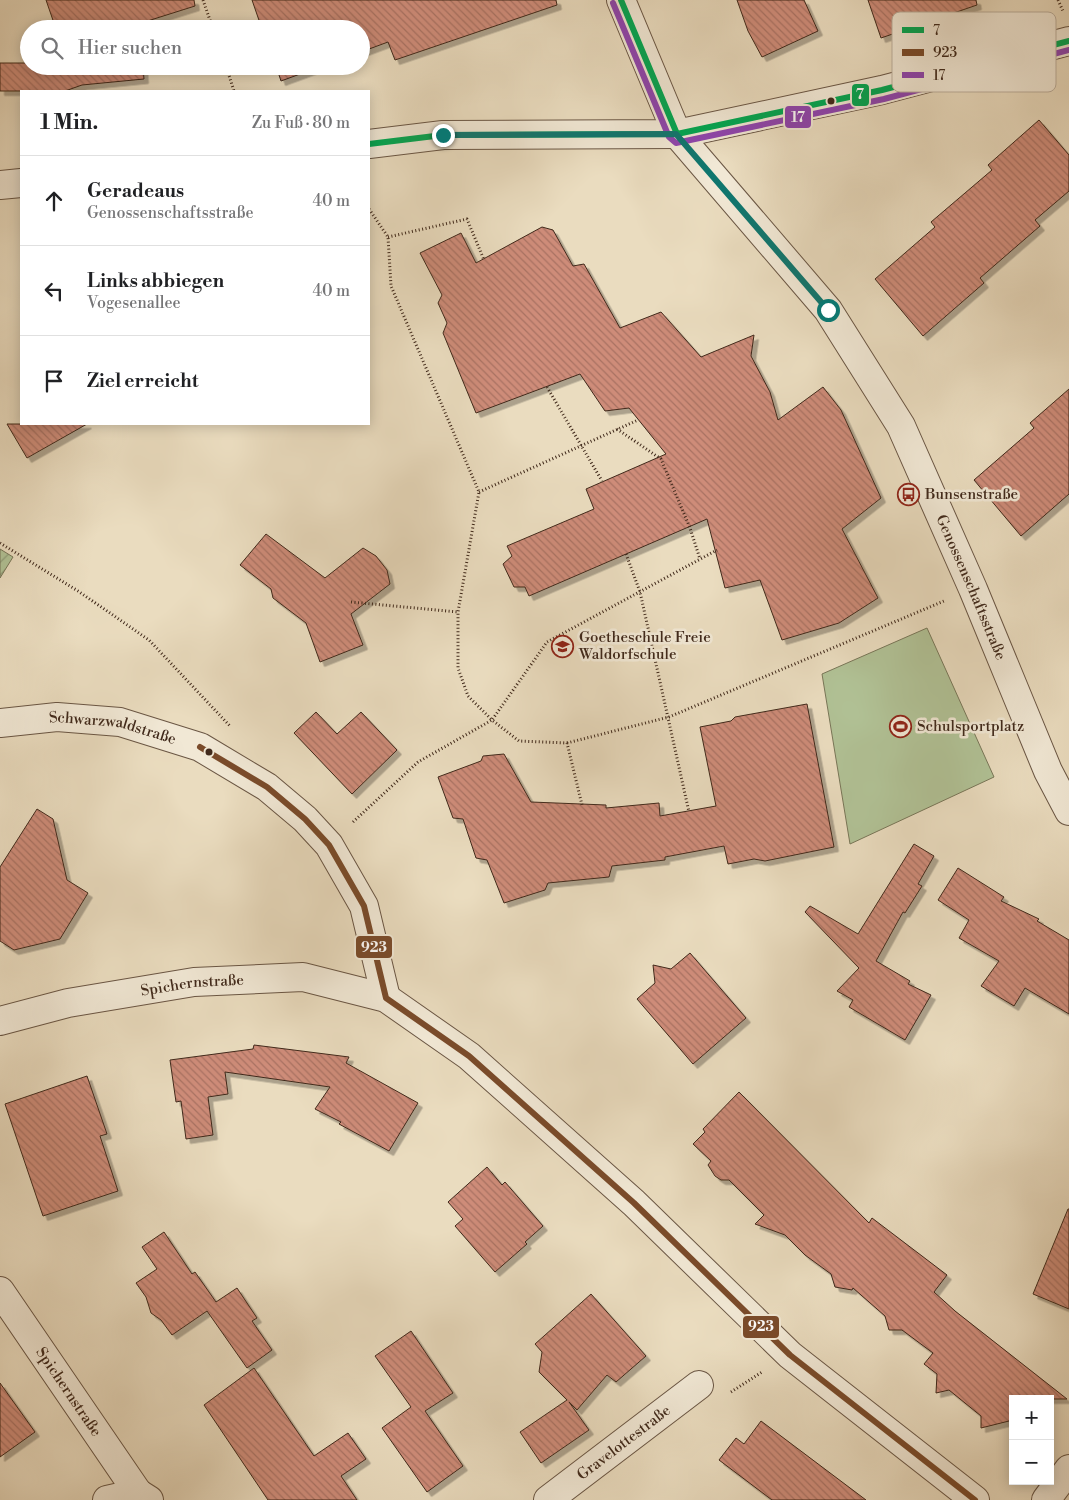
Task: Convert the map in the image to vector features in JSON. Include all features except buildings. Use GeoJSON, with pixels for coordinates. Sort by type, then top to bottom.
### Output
{"type":"FeatureCollection","features":[{"type":"Feature","properties":{"kind":"street","name":"Genossenschaftsstraße"},"geometry":{"type":"LineString","coordinates":[[621,0],[676,134],[828,310],[901,426],[973,589],[1044,762],[1069,811]]}},
{"type":"Feature","properties":{"kind":"street"},"geometry":{"type":"LineString","coordinates":[[1056,44],[1069,41]]}},
{"type":"Feature","properties":{"kind":"street"},"geometry":{"type":"LineString","coordinates":[[370,144],[443,135],[676,134],[892,87]]}},
{"type":"Feature","properties":{"kind":"street"},"geometry":{"type":"LineString","coordinates":[[0,185],[20,183]]}},
{"type":"Feature","properties":{"kind":"street","name":"Schwarzwaldstraße"},"geometry":{"type":"LineString","coordinates":[[0,723],[56,717],[120,722],[200,747],[267,787],[305,819],[329,845],[364,906],[386,998]]}},
{"type":"Feature","properties":{"kind":"street","name":"Spichernstraße"},"geometry":{"type":"LineString","coordinates":[[0,1021],[68,1003],[194,982],[303,977],[386,998]]}},
{"type":"Feature","properties":{"kind":"street"},"geometry":{"type":"LineString","coordinates":[[386,998],[469,1056],[634,1203],[790,1355],[976,1500]]}},
{"type":"Feature","properties":{"kind":"street","name":"Spichernstraße"},"geometry":{"type":"LineString","coordinates":[[0,1290],[144,1496]]}},
{"type":"Feature","properties":{"kind":"street","name":"Gravelottestraße"},"geometry":{"type":"LineString","coordinates":[[548,1500],[699,1385]]}},
{"type":"Feature","properties":{"kind":"street"},"geometry":{"type":"LineString","coordinates":[[1046,1500],[1069,1469]]}},
{"type":"Feature","properties":{"kind":"street"},"geometry":{"type":"LineString","coordinates":[[107,1500],[144,1496]]}},
{"type":"Feature","properties":{"kind":"path"},"geometry":{"type":"LineString","coordinates":[[203,0],[210,20]]}},
{"type":"Feature","properties":{"kind":"path"},"geometry":{"type":"LineString","coordinates":[[229,75],[234,90]]}},
{"type":"Feature","properties":{"kind":"path"},"geometry":{"type":"LineString","coordinates":[[370,210],[388,237],[391,286],[478,492],[458,612],[458,668],[468,696],[492,720],[518,741],[567,744],[668,717],[973,589]]}},
{"type":"Feature","properties":{"kind":"path"},"geometry":{"type":"LineString","coordinates":[[388,237],[466,219],[484,260]]}},
{"type":"Feature","properties":{"kind":"path"},"geometry":{"type":"LineString","coordinates":[[547,387],[582,444],[602,482]]}},
{"type":"Feature","properties":{"kind":"path"},"geometry":{"type":"LineString","coordinates":[[478,492],[638,420]]}},
{"type":"Feature","properties":{"kind":"path"},"geometry":{"type":"LineString","coordinates":[[617,429],[661,459],[690,528],[700,559]]}},
{"type":"Feature","properties":{"kind":"path"},"geometry":{"type":"LineString","coordinates":[[0,542],[78,591],[148,640],[228,722],[232,730]]}},
{"type":"Feature","properties":{"kind":"path"},"geometry":{"type":"LineString","coordinates":[[359,817],[418,762],[492,720],[547,642],[717,550]]}},
{"type":"Feature","properties":{"kind":"path"},"geometry":{"type":"LineString","coordinates":[[626,554],[640,592],[689,812]]}},
{"type":"Feature","properties":{"kind":"path"},"geometry":{"type":"LineString","coordinates":[[351,602],[458,612]]}},
{"type":"Feature","properties":{"kind":"path"},"geometry":{"type":"LineString","coordinates":[[567,744],[582,805]]}},
{"type":"Feature","properties":{"kind":"path"},"geometry":{"type":"LineString","coordinates":[[699,1385],[723,1396],[790,1355]]}},
{"type":"Feature","properties":{"kind":"green space"},"geometry":{"type":"Polygon","coordinates":[[[0,549],[13,557],[0,578],[0,549]]]}},
{"type":"Feature","properties":{"kind":"green space","name":"Schulsportplatz"},"geometry":{"type":"Polygon","coordinates":[[[927,628],[994,777],[850,844],[822,674],[927,628]]]}},
{"type":"Feature","properties":{"kind":"transit line","name":"7"},"geometry":{"type":"LineString","coordinates":[[621,0],[677,134]]}},
{"type":"Feature","properties":{"kind":"transit line","name":"17"},"geometry":{"type":"LineString","coordinates":[[613,3],[669,137],[676,143],[910,92]]}},
{"type":"Feature","properties":{"kind":"transit line","name":"7"},"geometry":{"type":"LineString","coordinates":[[1056,44],[1069,41]]}},
{"type":"Feature","properties":{"kind":"transit line","name":"17"},"geometry":{"type":"LineString","coordinates":[[1056,53],[1069,50]]}},
{"type":"Feature","properties":{"kind":"transit line","name":"7"},"geometry":{"type":"LineString","coordinates":[[370,144],[443,135],[677,134],[892,87]]}},
{"type":"Feature","properties":{"kind":"transit line","name":"923"},"geometry":{"type":"LineString","coordinates":[[200,747],[267,787],[305,819],[329,845],[364,906],[386,998],[469,1056],[634,1203],[790,1355],[975,1500]]}},
{"type":"Feature","properties":{"kind":"place","name":"Bunsenstraße"},"geometry":{"type":"Point","coordinates":[909,494]}},
{"type":"Feature","properties":{"kind":"place","name":"Goetheschule Freie Waldorfschule"},"geometry":{"type":"Point","coordinates":[563,646]}},
{"type":"Feature","properties":{"kind":"place","name":"Schulsportplatz"},"geometry":{"type":"Point","coordinates":[901,726]}},
{"type":"Feature","properties":{"kind":"route"},"geometry":{"type":"LineString","coordinates":[[443,135],[676,134],[828,310]]}}]}
